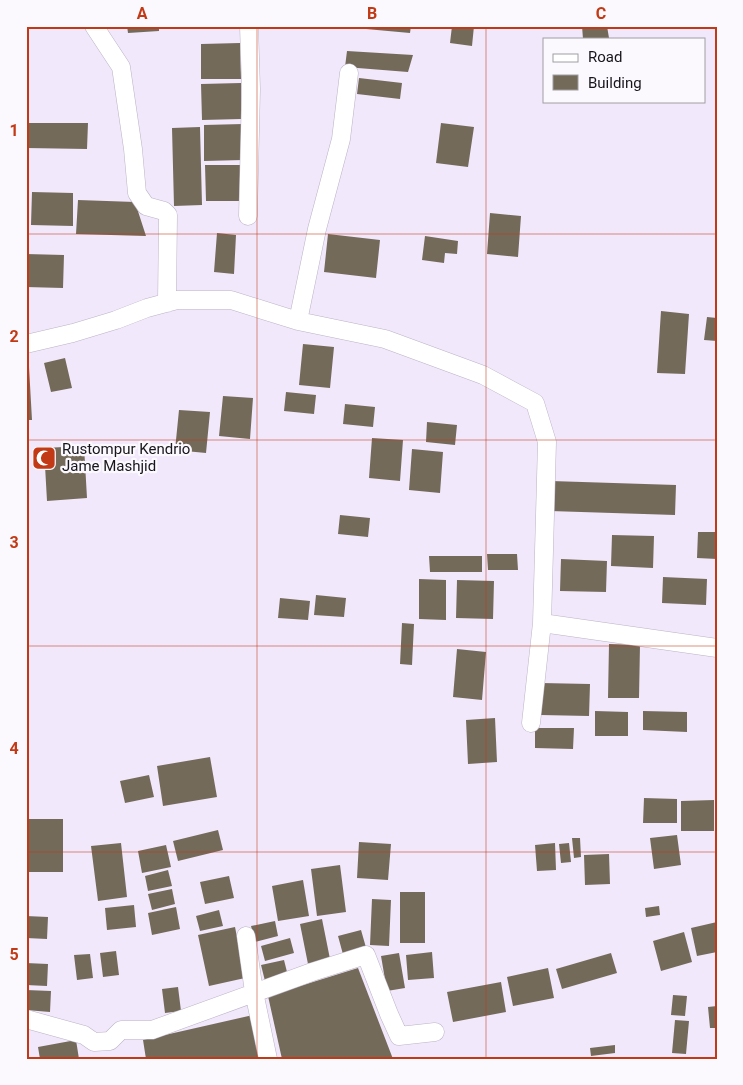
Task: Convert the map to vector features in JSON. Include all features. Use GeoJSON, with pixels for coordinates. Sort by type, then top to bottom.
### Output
{"type":"FeatureCollection","features":[{"type":"Feature","properties":{"kind":"street"},"geometry":{"type":"LineString","coordinates":[[94,26],[121,67],[133,149],[137,193],[146,206],[164,211],[168,215],[167,303]]}},
{"type":"Feature","properties":{"kind":"street"},"geometry":{"type":"LineString","coordinates":[[248,216],[251,89],[249,26]]}},
{"type":"Feature","properties":{"kind":"street"},"geometry":{"type":"LineString","coordinates":[[298,321],[317,229],[341,139],[349,74]]}},
{"type":"Feature","properties":{"kind":"street"},"geometry":{"type":"LineString","coordinates":[[26,344],[73,333],[177,300],[230,300],[298,321],[385,339],[483,375],[536,403],[547,442],[542,623],[531,723]]}},
{"type":"Feature","properties":{"kind":"street"},"geometry":{"type":"LineString","coordinates":[[542,623],[717,648]]}},
{"type":"Feature","properties":{"kind":"street"},"geometry":{"type":"LineString","coordinates":[[246,936],[254,992],[268,1059]]}},
{"type":"Feature","properties":{"kind":"street"},"geometry":{"type":"LineString","coordinates":[[26,1019],[84,1035],[94,1042],[110,1041],[122,1030],[152,1030],[254,992],[366,955],[399,1036],[435,1032]]}},
{"type":"Feature","properties":{"kind":"building"},"geometry":{"type":"Polygon","coordinates":[[[127,26],[159,26],[159,31],[128,33],[127,26]]]}},
{"type":"Feature","properties":{"kind":"building"},"geometry":{"type":"Polygon","coordinates":[[[355,26],[411,26],[410,33],[355,28],[355,26]]]}},
{"type":"Feature","properties":{"kind":"building"},"geometry":{"type":"Polygon","coordinates":[[[452,26],[474,26],[472,46],[450,43],[452,26]]]}},
{"type":"Feature","properties":{"kind":"building"},"geometry":{"type":"Polygon","coordinates":[[[582,26],[607,26],[609,38],[583,38],[582,26]]]}},
{"type":"Feature","properties":{"kind":"building"},"geometry":{"type":"Polygon","coordinates":[[[240,43],[241,79],[201,79],[201,44],[240,43]]]}},
{"type":"Feature","properties":{"kind":"building"},"geometry":{"type":"Polygon","coordinates":[[[347,51],[413,55],[408,72],[345,67],[347,51]]]}},
{"type":"Feature","properties":{"kind":"building"},"geometry":{"type":"Polygon","coordinates":[[[359,78],[402,83],[400,99],[357,94],[359,78]]]}},
{"type":"Feature","properties":{"kind":"building"},"geometry":{"type":"Polygon","coordinates":[[[241,83],[241,119],[202,120],[201,84],[241,83]]]}},
{"type":"Feature","properties":{"kind":"building"},"geometry":{"type":"Polygon","coordinates":[[[26,123],[88,123],[87,149],[26,148],[26,123]]]}},
{"type":"Feature","properties":{"kind":"building"},"geometry":{"type":"Polygon","coordinates":[[[441,123],[474,127],[468,167],[436,163],[441,123]]]}},
{"type":"Feature","properties":{"kind":"building"},"geometry":{"type":"Polygon","coordinates":[[[243,124],[243,160],[204,161],[204,125],[243,124]]]}},
{"type":"Feature","properties":{"kind":"building"},"geometry":{"type":"Polygon","coordinates":[[[200,127],[202,205],[174,206],[172,128],[200,127]]]}},
{"type":"Feature","properties":{"kind":"building"},"geometry":{"type":"Polygon","coordinates":[[[205,165],[244,165],[245,201],[206,201],[205,165]]]}},
{"type":"Feature","properties":{"kind":"building"},"geometry":{"type":"Polygon","coordinates":[[[32,192],[73,193],[73,226],[31,225],[32,192]]]}},
{"type":"Feature","properties":{"kind":"building"},"geometry":{"type":"Polygon","coordinates":[[[78,200],[135,202],[146,236],[76,234],[78,200]]]}},
{"type":"Feature","properties":{"kind":"building"},"geometry":{"type":"Polygon","coordinates":[[[490,213],[521,216],[518,257],[487,254],[490,213]]]}},
{"type":"Feature","properties":{"kind":"building"},"geometry":{"type":"Polygon","coordinates":[[[217,233],[236,235],[234,274],[214,272],[217,233]]]}},
{"type":"Feature","properties":{"kind":"building"},"geometry":{"type":"Polygon","coordinates":[[[328,234],[380,240],[376,278],[324,272],[328,234]]]}},
{"type":"Feature","properties":{"kind":"building"},"geometry":{"type":"Polygon","coordinates":[[[425,236],[458,241],[457,254],[445,253],[444,263],[422,260],[425,236]]]}},
{"type":"Feature","properties":{"kind":"building"},"geometry":{"type":"Polygon","coordinates":[[[26,254],[64,255],[63,288],[26,287],[26,254]]]}},
{"type":"Feature","properties":{"kind":"building"},"geometry":{"type":"Polygon","coordinates":[[[661,311],[689,314],[685,374],[657,373],[661,311]]]}},
{"type":"Feature","properties":{"kind":"building"},"geometry":{"type":"Polygon","coordinates":[[[707,317],[717,318],[717,341],[704,340],[707,317]]]}},
{"type":"Feature","properties":{"kind":"building"},"geometry":{"type":"Polygon","coordinates":[[[303,344],[334,347],[330,388],[299,385],[303,344]]]}},
{"type":"Feature","properties":{"kind":"building"},"geometry":{"type":"Polygon","coordinates":[[[65,358],[72,388],[51,392],[44,363],[65,358]]]}},
{"type":"Feature","properties":{"kind":"building"},"geometry":{"type":"Polygon","coordinates":[[[26,367],[29,367],[32,420],[26,420],[26,367]]]}},
{"type":"Feature","properties":{"kind":"building"},"geometry":{"type":"Polygon","coordinates":[[[286,392],[316,395],[314,414],[284,411],[286,392]]]}},
{"type":"Feature","properties":{"kind":"building"},"geometry":{"type":"Polygon","coordinates":[[[223,396],[253,398],[250,439],[219,436],[223,396]]]}},
{"type":"Feature","properties":{"kind":"building"},"geometry":{"type":"Polygon","coordinates":[[[345,404],[375,407],[373,427],[343,424],[345,404]]]}},
{"type":"Feature","properties":{"kind":"building"},"geometry":{"type":"Polygon","coordinates":[[[179,410],[210,412],[206,453],[175,450],[179,410]]]}},
{"type":"Feature","properties":{"kind":"building"},"geometry":{"type":"Polygon","coordinates":[[[427,422],[457,425],[455,445],[426,442],[427,422]]]}},
{"type":"Feature","properties":{"kind":"building"},"geometry":{"type":"Polygon","coordinates":[[[372,438],[403,440],[400,481],[369,478],[372,438]]]}},
{"type":"Feature","properties":{"kind":"building"},"geometry":{"type":"Polygon","coordinates":[[[84,446],[87,498],[47,501],[44,448],[84,446]]]}},
{"type":"Feature","properties":{"kind":"building"},"geometry":{"type":"Polygon","coordinates":[[[412,449],[443,452],[440,493],[409,490],[412,449]]]}},
{"type":"Feature","properties":{"kind":"building"},"geometry":{"type":"Polygon","coordinates":[[[551,481],[676,485],[675,515],[550,511],[551,481]]]}},
{"type":"Feature","properties":{"kind":"building"},"geometry":{"type":"Polygon","coordinates":[[[340,515],[370,518],[368,537],[338,534],[340,515]]]}},
{"type":"Feature","properties":{"kind":"building"},"geometry":{"type":"Polygon","coordinates":[[[698,532],[717,532],[717,559],[697,558],[698,532]]]}},
{"type":"Feature","properties":{"kind":"building"},"geometry":{"type":"Polygon","coordinates":[[[612,535],[654,536],[653,568],[611,566],[612,535]]]}},
{"type":"Feature","properties":{"kind":"building"},"geometry":{"type":"Polygon","coordinates":[[[487,554],[517,554],[518,570],[488,570],[487,554]]]}},
{"type":"Feature","properties":{"kind":"building"},"geometry":{"type":"Polygon","coordinates":[[[429,556],[482,556],[482,572],[430,572],[429,556]]]}},
{"type":"Feature","properties":{"kind":"building"},"geometry":{"type":"Polygon","coordinates":[[[561,559],[607,561],[606,592],[560,591],[561,559]]]}},
{"type":"Feature","properties":{"kind":"building"},"geometry":{"type":"Polygon","coordinates":[[[663,577],[707,579],[706,605],[662,603],[663,577]]]}},
{"type":"Feature","properties":{"kind":"building"},"geometry":{"type":"Polygon","coordinates":[[[419,579],[446,580],[446,620],[419,619],[419,579]]]}},
{"type":"Feature","properties":{"kind":"building"},"geometry":{"type":"Polygon","coordinates":[[[457,580],[494,581],[493,619],[456,618],[457,580]]]}},
{"type":"Feature","properties":{"kind":"building"},"geometry":{"type":"Polygon","coordinates":[[[316,595],[346,598],[344,617],[314,615],[316,595]]]}},
{"type":"Feature","properties":{"kind":"building"},"geometry":{"type":"Polygon","coordinates":[[[280,598],[310,601],[308,620],[278,618],[280,598]]]}},
{"type":"Feature","properties":{"kind":"building"},"geometry":{"type":"Polygon","coordinates":[[[402,623],[414,624],[412,665],[400,664],[402,623]]]}},
{"type":"Feature","properties":{"kind":"building"},"geometry":{"type":"Polygon","coordinates":[[[609,644],[640,645],[639,698],[608,698],[609,644]]]}},
{"type":"Feature","properties":{"kind":"building"},"geometry":{"type":"Polygon","coordinates":[[[457,649],[486,652],[482,700],[453,697],[457,649]]]}},
{"type":"Feature","properties":{"kind":"building"},"geometry":{"type":"Polygon","coordinates":[[[541,683],[590,684],[589,716],[541,715],[541,683]]]}},
{"type":"Feature","properties":{"kind":"building"},"geometry":{"type":"Polygon","coordinates":[[[595,711],[628,712],[628,736],[595,736],[595,711]]]}},
{"type":"Feature","properties":{"kind":"building"},"geometry":{"type":"Polygon","coordinates":[[[643,711],[687,712],[687,732],[643,730],[643,711]]]}},
{"type":"Feature","properties":{"kind":"building"},"geometry":{"type":"Polygon","coordinates":[[[495,718],[497,762],[468,764],[466,720],[495,718]]]}},
{"type":"Feature","properties":{"kind":"building"},"geometry":{"type":"Polygon","coordinates":[[[535,728],[574,728],[573,749],[535,748],[535,728]]]}},
{"type":"Feature","properties":{"kind":"building"},"geometry":{"type":"Polygon","coordinates":[[[210,757],[217,797],[163,806],[157,766],[210,757]]]}},
{"type":"Feature","properties":{"kind":"building"},"geometry":{"type":"Polygon","coordinates":[[[149,775],[154,797],[125,803],[120,781],[149,775]]]}},
{"type":"Feature","properties":{"kind":"building"},"geometry":{"type":"Polygon","coordinates":[[[644,798],[677,799],[677,823],[643,823],[644,798]]]}},
{"type":"Feature","properties":{"kind":"building"},"geometry":{"type":"Polygon","coordinates":[[[714,800],[714,831],[681,831],[681,801],[714,800]]]}},
{"type":"Feature","properties":{"kind":"building"},"geometry":{"type":"Polygon","coordinates":[[[26,819],[63,819],[63,872],[26,872],[26,819]]]}},
{"type":"Feature","properties":{"kind":"building"},"geometry":{"type":"Polygon","coordinates":[[[218,830],[223,850],[178,861],[173,841],[218,830]]]}},
{"type":"Feature","properties":{"kind":"building"},"geometry":{"type":"Polygon","coordinates":[[[677,835],[681,865],[654,869],[650,838],[677,835]]]}},
{"type":"Feature","properties":{"kind":"building"},"geometry":{"type":"Polygon","coordinates":[[[572,838],[580,838],[581,857],[574,858],[572,838]]]}},
{"type":"Feature","properties":{"kind":"building"},"geometry":{"type":"Polygon","coordinates":[[[359,842],[391,844],[388,880],[357,878],[359,842]]]}},
{"type":"Feature","properties":{"kind":"building"},"geometry":{"type":"Polygon","coordinates":[[[121,843],[127,897],[98,901],[91,846],[121,843]]]}},
{"type":"Feature","properties":{"kind":"building"},"geometry":{"type":"Polygon","coordinates":[[[555,843],[556,870],[537,871],[535,845],[555,843]]]}},
{"type":"Feature","properties":{"kind":"building"},"geometry":{"type":"Polygon","coordinates":[[[569,843],[571,862],[561,863],[559,844],[569,843]]]}},
{"type":"Feature","properties":{"kind":"building"},"geometry":{"type":"Polygon","coordinates":[[[166,845],[171,867],[142,873],[138,851],[166,845]]]}},
{"type":"Feature","properties":{"kind":"building"},"geometry":{"type":"Polygon","coordinates":[[[609,854],[610,884],[585,885],[584,855],[609,854]]]}},
{"type":"Feature","properties":{"kind":"building"},"geometry":{"type":"Polygon","coordinates":[[[340,865],[346,912],[317,916],[311,869],[340,865]]]}},
{"type":"Feature","properties":{"kind":"building"},"geometry":{"type":"Polygon","coordinates":[[[168,870],[172,886],[148,891],[145,876],[168,870]]]}},
{"type":"Feature","properties":{"kind":"building"},"geometry":{"type":"Polygon","coordinates":[[[229,876],[234,898],[205,904],[200,882],[229,876]]]}},
{"type":"Feature","properties":{"kind":"building"},"geometry":{"type":"Polygon","coordinates":[[[303,880],[309,916],[278,921],[272,886],[303,880]]]}},
{"type":"Feature","properties":{"kind":"building"},"geometry":{"type":"Polygon","coordinates":[[[172,889],[175,904],[152,910],[148,894],[172,889]]]}},
{"type":"Feature","properties":{"kind":"building"},"geometry":{"type":"Polygon","coordinates":[[[400,892],[425,892],[425,943],[400,943],[400,892]]]}},
{"type":"Feature","properties":{"kind":"building"},"geometry":{"type":"Polygon","coordinates":[[[372,899],[391,900],[389,946],[370,945],[372,899]]]}},
{"type":"Feature","properties":{"kind":"building"},"geometry":{"type":"Polygon","coordinates":[[[134,905],[136,927],[107,930],[105,908],[134,905]]]}},
{"type":"Feature","properties":{"kind":"building"},"geometry":{"type":"Polygon","coordinates":[[[659,906],[660,915],[646,917],[645,908],[659,906]]]}},
{"type":"Feature","properties":{"kind":"building"},"geometry":{"type":"Polygon","coordinates":[[[176,907],[180,929],[152,935],[148,913],[176,907]]]}},
{"type":"Feature","properties":{"kind":"building"},"geometry":{"type":"Polygon","coordinates":[[[219,910],[223,926],[200,931],[196,916],[219,910]]]}},
{"type":"Feature","properties":{"kind":"building"},"geometry":{"type":"Polygon","coordinates":[[[26,916],[48,917],[47,939],[26,938],[26,916]]]}},
{"type":"Feature","properties":{"kind":"building"},"geometry":{"type":"Polygon","coordinates":[[[322,919],[330,959],[308,964],[300,924],[322,919]]]}},
{"type":"Feature","properties":{"kind":"building"},"geometry":{"type":"Polygon","coordinates":[[[275,921],[278,936],[255,942],[251,926],[275,921]]]}},
{"type":"Feature","properties":{"kind":"building"},"geometry":{"type":"Polygon","coordinates":[[[717,922],[717,952],[697,956],[691,928],[717,922]]]}},
{"type":"Feature","properties":{"kind":"building"},"geometry":{"type":"Polygon","coordinates":[[[235,927],[245,978],[209,986],[198,935],[235,927]]]}},
{"type":"Feature","properties":{"kind":"building"},"geometry":{"type":"Polygon","coordinates":[[[361,930],[367,951],[344,958],[338,936],[361,930]]]}},
{"type":"Feature","properties":{"kind":"building"},"geometry":{"type":"Polygon","coordinates":[[[684,932],[692,962],[661,971],[653,941],[684,932]]]}},
{"type":"Feature","properties":{"kind":"building"},"geometry":{"type":"Polygon","coordinates":[[[290,938],[294,953],[265,961],[261,946],[290,938]]]}},
{"type":"Feature","properties":{"kind":"building"},"geometry":{"type":"Polygon","coordinates":[[[116,951],[119,975],[103,977],[100,953],[116,951]]]}},
{"type":"Feature","properties":{"kind":"building"},"geometry":{"type":"Polygon","coordinates":[[[432,952],[434,978],[408,980],[406,955],[432,952]]]}},
{"type":"Feature","properties":{"kind":"building"},"geometry":{"type":"Polygon","coordinates":[[[399,953],[405,988],[387,991],[381,956],[399,953]]]}},
{"type":"Feature","properties":{"kind":"building"},"geometry":{"type":"Polygon","coordinates":[[[611,953],[617,973],[562,989],[556,969],[611,953]]]}},
{"type":"Feature","properties":{"kind":"building"},"geometry":{"type":"Polygon","coordinates":[[[90,954],[93,978],[77,980],[74,955],[90,954]]]}},
{"type":"Feature","properties":{"kind":"building"},"geometry":{"type":"Polygon","coordinates":[[[284,960],[288,976],[265,981],[261,965],[284,960]]]}},
{"type":"Feature","properties":{"kind":"building"},"geometry":{"type":"Polygon","coordinates":[[[26,963],[48,964],[47,986],[26,985],[26,963]]]}},
{"type":"Feature","properties":{"kind":"building"},"geometry":{"type":"Polygon","coordinates":[[[358,968],[393,1059],[282,1059],[268,996],[358,968]]]}},
{"type":"Feature","properties":{"kind":"building"},"geometry":{"type":"Polygon","coordinates":[[[548,968],[554,998],[513,1006],[507,977],[548,968]]]}},
{"type":"Feature","properties":{"kind":"building"},"geometry":{"type":"Polygon","coordinates":[[[501,982],[506,1012],[453,1022],[447,992],[501,982]]]}},
{"type":"Feature","properties":{"kind":"building"},"geometry":{"type":"Polygon","coordinates":[[[178,987],[181,1011],[165,1013],[162,989],[178,987]]]}},
{"type":"Feature","properties":{"kind":"building"},"geometry":{"type":"Polygon","coordinates":[[[26,990],[51,991],[50,1012],[26,1010],[26,990]]]}},
{"type":"Feature","properties":{"kind":"building"},"geometry":{"type":"Polygon","coordinates":[[[673,995],[687,996],[685,1016],[671,1015],[673,995]]]}},
{"type":"Feature","properties":{"kind":"building"},"geometry":{"type":"Polygon","coordinates":[[[717,1006],[717,1028],[710,1028],[708,1007],[717,1006]]]}},
{"type":"Feature","properties":{"kind":"building"},"geometry":{"type":"Polygon","coordinates":[[[253,1015],[260,1059],[146,1059],[143,1040],[253,1015]]]}},
{"type":"Feature","properties":{"kind":"building"},"geometry":{"type":"Polygon","coordinates":[[[675,1020],[689,1021],[686,1054],[672,1053],[675,1020]]]}},
{"type":"Feature","properties":{"kind":"building"},"geometry":{"type":"Polygon","coordinates":[[[76,1040],[79,1059],[40,1059],[38,1047],[76,1040]]]}},
{"type":"Feature","properties":{"kind":"building"},"geometry":{"type":"Polygon","coordinates":[[[615,1045],[615,1053],[591,1056],[590,1048],[615,1045]]]}},
{"type":"Feature","properties":{"kind":"place","name":"Rustompur Kendrio Jame Mashjid"},"geometry":{"type":"Point","coordinates":[44,458]}}]}
